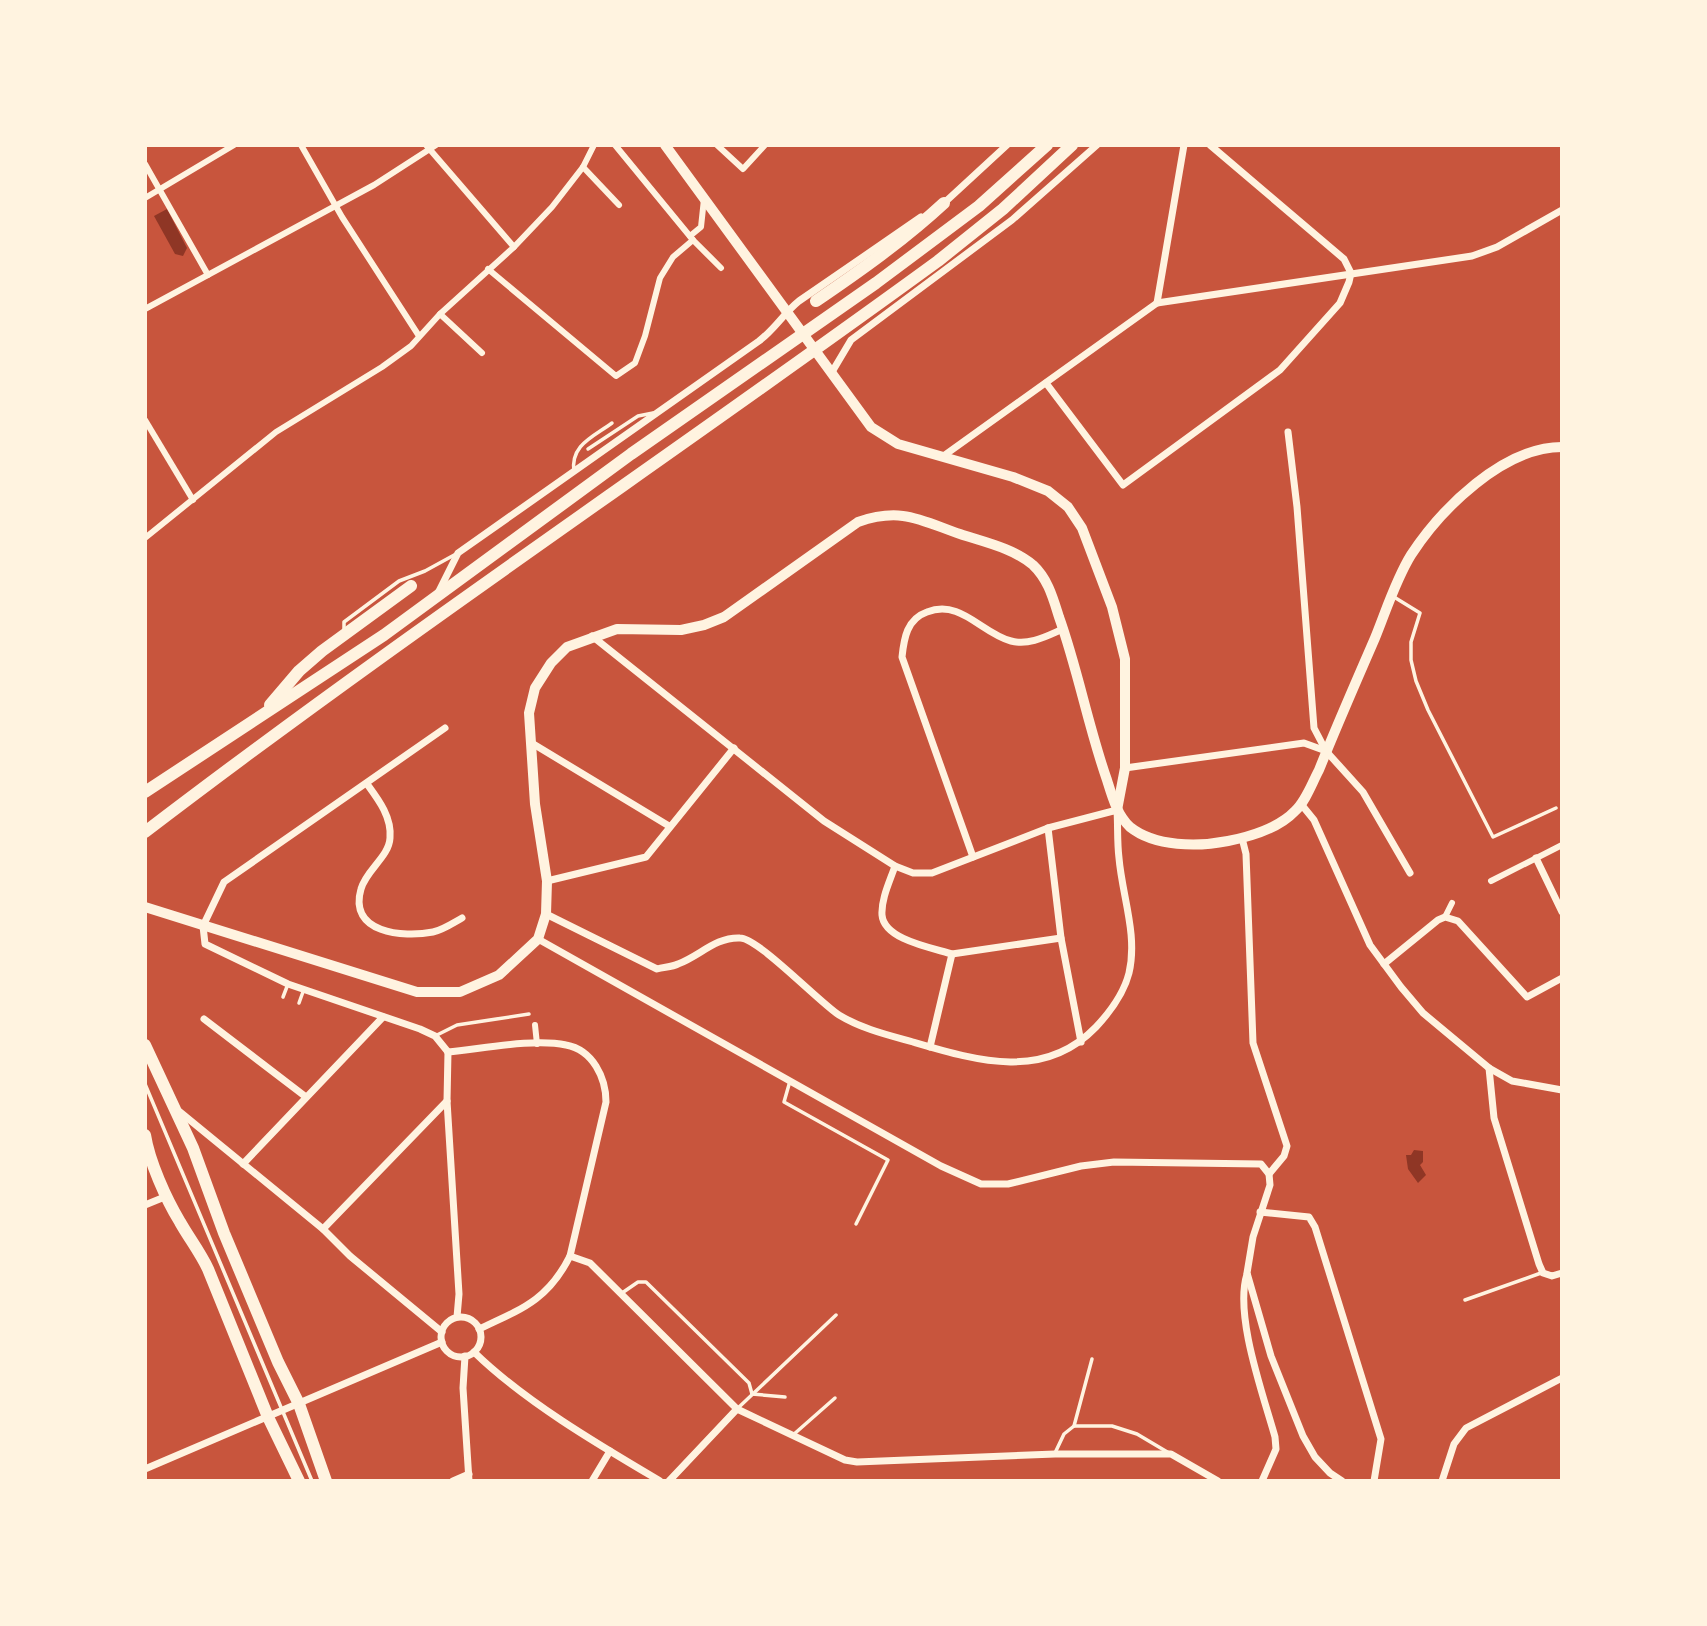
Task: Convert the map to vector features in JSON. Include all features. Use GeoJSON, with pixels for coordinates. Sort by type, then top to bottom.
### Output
{"type":"FeatureCollection","features":[{"type":"Feature","properties":{"kind":"main road"},"geometry":{"type":"LineString","coordinates":[[145,792],[334,670],[621,461],[947,231],[1047,145]]}},
{"type":"Feature","properties":{"kind":"main road"},"geometry":{"type":"LineString","coordinates":[[145,832],[383,654],[815,349],[970,236],[1072,145]]}},
{"type":"Feature","properties":{"kind":"main road"},"geometry":{"type":"LineString","coordinates":[[816,301],[871,264],[944,203]]}},
{"type":"Feature","properties":{"kind":"main road"},"geometry":{"type":"LineString","coordinates":[[260,717],[299,671],[344,634],[411,586]]}},
{"type":"Feature","properties":{"kind":"main road"},"geometry":{"type":"LineString","coordinates":[[145,1045],[192,1147],[224,1233],[278,1362],[299,1404],[326,1481]]}},
{"type":"Feature","properties":{"kind":"main road"},"geometry":{"type":"LineString","coordinates":[[145,1135],[149,1152],[168,1196],[180,1221],[200,1250],[268,1418],[299,1481]]}},
{"type":"Feature","properties":{"kind":"street"},"geometry":{"type":"LineString","coordinates":[[145,198],[234,145]]}},
{"type":"Feature","properties":{"kind":"street"},"geometry":{"type":"LineString","coordinates":[[301,145],[336,207],[419,336]]}},
{"type":"Feature","properties":{"kind":"street"},"geometry":{"type":"LineString","coordinates":[[145,309],[336,207],[436,145]]}},
{"type":"Feature","properties":{"kind":"street"},"geometry":{"type":"LineString","coordinates":[[145,538],[276,432],[382,367],[411,346],[440,314],[514,247],[552,207],[583,167],[594,145]]}},
{"type":"Feature","properties":{"kind":"street"},"geometry":{"type":"LineString","coordinates":[[615,145],[691,238],[721,268]]}},
{"type":"Feature","properties":{"kind":"street"},"geometry":{"type":"LineString","coordinates":[[546,914],[657,969],[677,965],[720,940],[743,937],[759,947],[839,1014],[867,1029],[930,1048],[1003,1063],[1039,1060],[1063,1053],[1081,1042],[1105,1017],[1121,993],[1129,973],[1131,941],[1119,858],[1117,810],[1125,768],[1125,659],[1112,607],[1082,528],[1068,507],[1048,491],[1013,477],[898,444],[885,438],[864,419],[665,145]]}},
{"type":"Feature","properties":{"kind":"street"},"geometry":{"type":"LineString","coordinates":[[717,145],[743,169],[765,145]]}},
{"type":"Feature","properties":{"kind":"street"},"geometry":{"type":"LineString","coordinates":[[435,598],[458,553],[574,474],[776,327],[787,311],[908,225],[944,203],[1007,145]]}},
{"type":"Feature","properties":{"kind":"street"},"geometry":{"type":"LineString","coordinates":[[832,372],[851,340],[1012,220],[1097,145]]}},
{"type":"Feature","properties":{"kind":"street"},"geometry":{"type":"LineString","coordinates":[[1157,303],[1184,145]]}},
{"type":"Feature","properties":{"kind":"street"},"geometry":{"type":"LineString","coordinates":[[1046,383],[1123,485],[1280,370],[1340,303],[1351,273],[1344,259],[1210,145]]}},
{"type":"Feature","properties":{"kind":"street"},"geometry":{"type":"LineString","coordinates":[[428,148],[514,247]]}},
{"type":"Feature","properties":{"kind":"street"},"geometry":{"type":"LineString","coordinates":[[145,164],[208,275]]}},
{"type":"Feature","properties":{"kind":"street"},"geometry":{"type":"LineString","coordinates":[[583,167],[620,205]]}},
{"type":"Feature","properties":{"kind":"street"},"geometry":{"type":"LineString","coordinates":[[488,269],[616,376],[635,363],[660,278],[673,257],[701,227],[704,199]]}},
{"type":"Feature","properties":{"kind":"street"},"geometry":{"type":"LineString","coordinates":[[942,457],[1157,303],[1485,252],[1562,210]]}},
{"type":"Feature","properties":{"kind":"street"},"geometry":{"type":"LineString","coordinates":[[440,314],[482,353]]}},
{"type":"Feature","properties":{"kind":"street"},"geometry":{"type":"LineString","coordinates":[[145,420],[194,499]]}},
{"type":"Feature","properties":{"kind":"street"},"geometry":{"type":"LineString","coordinates":[[1287,432],[1297,508],[1314,728],[1326,751],[1363,792],[1410,873]]}},
{"type":"Feature","properties":{"kind":"street"},"geometry":{"type":"LineString","coordinates":[[145,907],[417,992],[460,992],[499,975],[538,939],[546,914],[547,881],[535,804],[529,713],[535,688],[551,663],[567,647],[617,629],[681,630],[724,617],[858,523],[879,515],[902,515],[1012,551],[1033,565],[1047,583],[1063,629],[1093,743],[1117,810],[1128,825],[1158,839],[1185,844],[1242,838],[1279,822],[1296,811],[1301,804],[1410,556],[1435,523],[1470,487],[1498,468],[1526,454],[1562,447]]}},
{"type":"Feature","properties":{"kind":"street"},"geometry":{"type":"LineString","coordinates":[[973,857],[902,657],[905,631],[920,614],[940,607],[960,613],[1011,641],[1030,642],[1063,629]]}},
{"type":"Feature","properties":{"kind":"street"},"geometry":{"type":"LineString","coordinates":[[592,636],[824,821],[895,866],[913,873],[932,873],[1048,828],[1117,810]]}},
{"type":"Feature","properties":{"kind":"street"},"geometry":{"type":"LineString","coordinates":[[445,729],[224,882],[203,926],[205,944],[288,984],[435,1036],[447,1052],[447,1101],[458,1267],[457,1317]]}},
{"type":"Feature","properties":{"kind":"street"},"geometry":{"type":"LineString","coordinates":[[530,741],[669,826]]}},
{"type":"Feature","properties":{"kind":"street"},"geometry":{"type":"LineString","coordinates":[[1125,768],[1304,743],[1326,751]]}},
{"type":"Feature","properties":{"kind":"street"},"geometry":{"type":"LineString","coordinates":[[547,881],[646,857],[734,748]]}},
{"type":"Feature","properties":{"kind":"street"},"geometry":{"type":"LineString","coordinates":[[367,784],[385,810],[390,839],[361,889],[359,905],[365,920],[382,931],[408,935],[436,931],[462,918]]}},
{"type":"Feature","properties":{"kind":"street"},"geometry":{"type":"LineString","coordinates":[[1301,804],[1314,820],[1370,945],[1423,1013],[1489,1068],[1512,1081],[1562,1090]]}},
{"type":"Feature","properties":{"kind":"street"},"geometry":{"type":"LineString","coordinates":[[1048,828],[1061,938],[1081,1042]]}},
{"type":"Feature","properties":{"kind":"street"},"geometry":{"type":"LineString","coordinates":[[1242,838],[1246,854],[1253,1043],[1287,1146],[1284,1157],[1269,1174]]}},
{"type":"Feature","properties":{"kind":"street"},"geometry":{"type":"LineString","coordinates":[[1491,881],[1562,845]]}},
{"type":"Feature","properties":{"kind":"street"},"geometry":{"type":"LineString","coordinates":[[1536,858],[1562,912]]}},
{"type":"Feature","properties":{"kind":"street"},"geometry":{"type":"LineString","coordinates":[[895,866],[882,917],[888,930],[899,937],[952,954],[1061,938]]}},
{"type":"Feature","properties":{"kind":"street"},"geometry":{"type":"LineString","coordinates":[[1384,964],[1445,917],[1452,903]]}},
{"type":"Feature","properties":{"kind":"street"},"geometry":{"type":"LineString","coordinates":[[1445,917],[1458,921],[1527,997],[1562,978]]}},
{"type":"Feature","properties":{"kind":"street"},"geometry":{"type":"LineString","coordinates":[[538,939],[941,1166],[981,1184],[1008,1184],[1081,1166],[1114,1162],[1261,1164],[1269,1174],[1270,1185],[1253,1237],[1243,1287],[1250,1345],[1275,1437],[1276,1449],[1262,1481]]}},
{"type":"Feature","properties":{"kind":"street"},"geometry":{"type":"LineString","coordinates":[[930,1048],[952,954]]}},
{"type":"Feature","properties":{"kind":"street"},"geometry":{"type":"LineString","coordinates":[[243,1164],[383,1017]]}},
{"type":"Feature","properties":{"kind":"street"},"geometry":{"type":"LineString","coordinates":[[204,1019],[306,1097]]}},
{"type":"Feature","properties":{"kind":"street"},"geometry":{"type":"LineString","coordinates":[[535,1025],[537,1044]]}},
{"type":"Feature","properties":{"kind":"street"},"geometry":{"type":"LineString","coordinates":[[447,1052],[537,1044],[568,1045],[580,1052],[601,1072],[606,1087],[606,1102],[570,1256],[559,1279],[532,1304],[480,1329]]}},
{"type":"Feature","properties":{"kind":"street"},"geometry":{"type":"LineString","coordinates":[[1489,1068],[1494,1118],[1543,1273],[1552,1276],[1562,1273]]}},
{"type":"Feature","properties":{"kind":"street"},"geometry":{"type":"LineString","coordinates":[[323,1229],[447,1101]]}},
{"type":"Feature","properties":{"kind":"street"},"geometry":{"type":"LineString","coordinates":[[171,1104],[323,1229],[350,1256],[442,1332]]}},
{"type":"Feature","properties":{"kind":"street"},"geometry":{"type":"LineString","coordinates":[[145,1205],[168,1196]]}},
{"type":"Feature","properties":{"kind":"street"},"geometry":{"type":"LineString","coordinates":[[1260,1212],[1308,1217],[1315,1227],[1381,1438],[1374,1481]]}},
{"type":"Feature","properties":{"kind":"street"},"geometry":{"type":"LineString","coordinates":[[570,1256],[590,1263],[737,1409],[845,1460],[858,1462],[1055,1454],[1171,1454],[1218,1481]]}},
{"type":"Feature","properties":{"kind":"street"},"geometry":{"type":"LineString","coordinates":[[1247,1273],[1270,1356],[1303,1436],[1315,1457],[1342,1481]]}},
{"type":"Feature","properties":{"kind":"street"},"geometry":{"type":"LineString","coordinates":[[457,1317],[470,1319],[480,1329],[481,1341],[474,1352],[465,1356],[449,1352],[442,1342],[442,1332],[448,1322],[457,1317]]}},
{"type":"Feature","properties":{"kind":"street"},"geometry":{"type":"LineString","coordinates":[[145,1469],[442,1342]]}},
{"type":"Feature","properties":{"kind":"street"},"geometry":{"type":"LineString","coordinates":[[474,1352],[495,1372],[610,1451],[660,1481]]}},
{"type":"Feature","properties":{"kind":"street"},"geometry":{"type":"LineString","coordinates":[[453,1481],[469,1477],[465,1356]]}},
{"type":"Feature","properties":{"kind":"street"},"geometry":{"type":"LineString","coordinates":[[1442,1481],[1454,1444],[1466,1428],[1562,1378]]}},
{"type":"Feature","properties":{"kind":"street"},"geometry":{"type":"LineString","coordinates":[[669,1481],[737,1409]]}},
{"type":"Feature","properties":{"kind":"street"},"geometry":{"type":"LineString","coordinates":[[592,1481],[610,1451]]}},
{"type":"Feature","properties":{"kind":"lane"},"geometry":{"type":"LineString","coordinates":[[589,449],[638,416],[659,413]]}},
{"type":"Feature","properties":{"kind":"lane"},"geometry":{"type":"LineString","coordinates":[[574,474],[572,459],[577,450],[612,423]]}},
{"type":"Feature","properties":{"kind":"lane"},"geometry":{"type":"LineString","coordinates":[[344,634],[344,622],[399,581],[425,571],[458,553]]}},
{"type":"Feature","properties":{"kind":"lane"},"geometry":{"type":"LineString","coordinates":[[1392,596],[1420,612],[1411,642],[1411,660],[1416,681],[1493,837],[1556,808]]}},
{"type":"Feature","properties":{"kind":"lane"},"geometry":{"type":"LineString","coordinates":[[283,997],[288,984]]}},
{"type":"Feature","properties":{"kind":"lane"},"geometry":{"type":"LineString","coordinates":[[299,1003],[304,989]]}},
{"type":"Feature","properties":{"kind":"lane"},"geometry":{"type":"LineString","coordinates":[[435,1036],[457,1025],[529,1014]]}},
{"type":"Feature","properties":{"kind":"lane"},"geometry":{"type":"LineString","coordinates":[[790,1082],[784,1102],[888,1160],[856,1224]]}},
{"type":"Feature","properties":{"kind":"lane"},"geometry":{"type":"LineString","coordinates":[[145,1084],[312,1481]]}},
{"type":"Feature","properties":{"kind":"lane"},"geometry":{"type":"LineString","coordinates":[[1465,1300],[1543,1273]]}},
{"type":"Feature","properties":{"kind":"lane"},"geometry":{"type":"LineString","coordinates":[[622,1293],[638,1282],[646,1282],[750,1383],[752,1394]]}},
{"type":"Feature","properties":{"kind":"lane"},"geometry":{"type":"LineString","coordinates":[[737,1409],[836,1315]]}},
{"type":"Feature","properties":{"kind":"lane"},"geometry":{"type":"LineString","coordinates":[[1074,1426],[1092,1359]]}},
{"type":"Feature","properties":{"kind":"lane"},"geometry":{"type":"LineString","coordinates":[[752,1394],[785,1397]]}},
{"type":"Feature","properties":{"kind":"lane"},"geometry":{"type":"LineString","coordinates":[[793,1435],[835,1398]]}},
{"type":"Feature","properties":{"kind":"lane"},"geometry":{"type":"LineString","coordinates":[[1055,1454],[1064,1434],[1074,1426],[1112,1426],[1137,1434],[1171,1454]]}},
{"type":"Feature","properties":{"kind":"shaded area"},"geometry":{"type":"Polygon","coordinates":[[[167,209],[187,248],[183,256],[175,254],[154,216],[167,209]]]}},
{"type":"Feature","properties":{"kind":"shaded area"},"geometry":{"type":"Polygon","coordinates":[[[1414,1150],[1423,1151],[1423,1162],[1420,1165],[1426,1175],[1418,1183],[1408,1169],[1406,1155],[1411,1155],[1414,1150]]]}}]}
